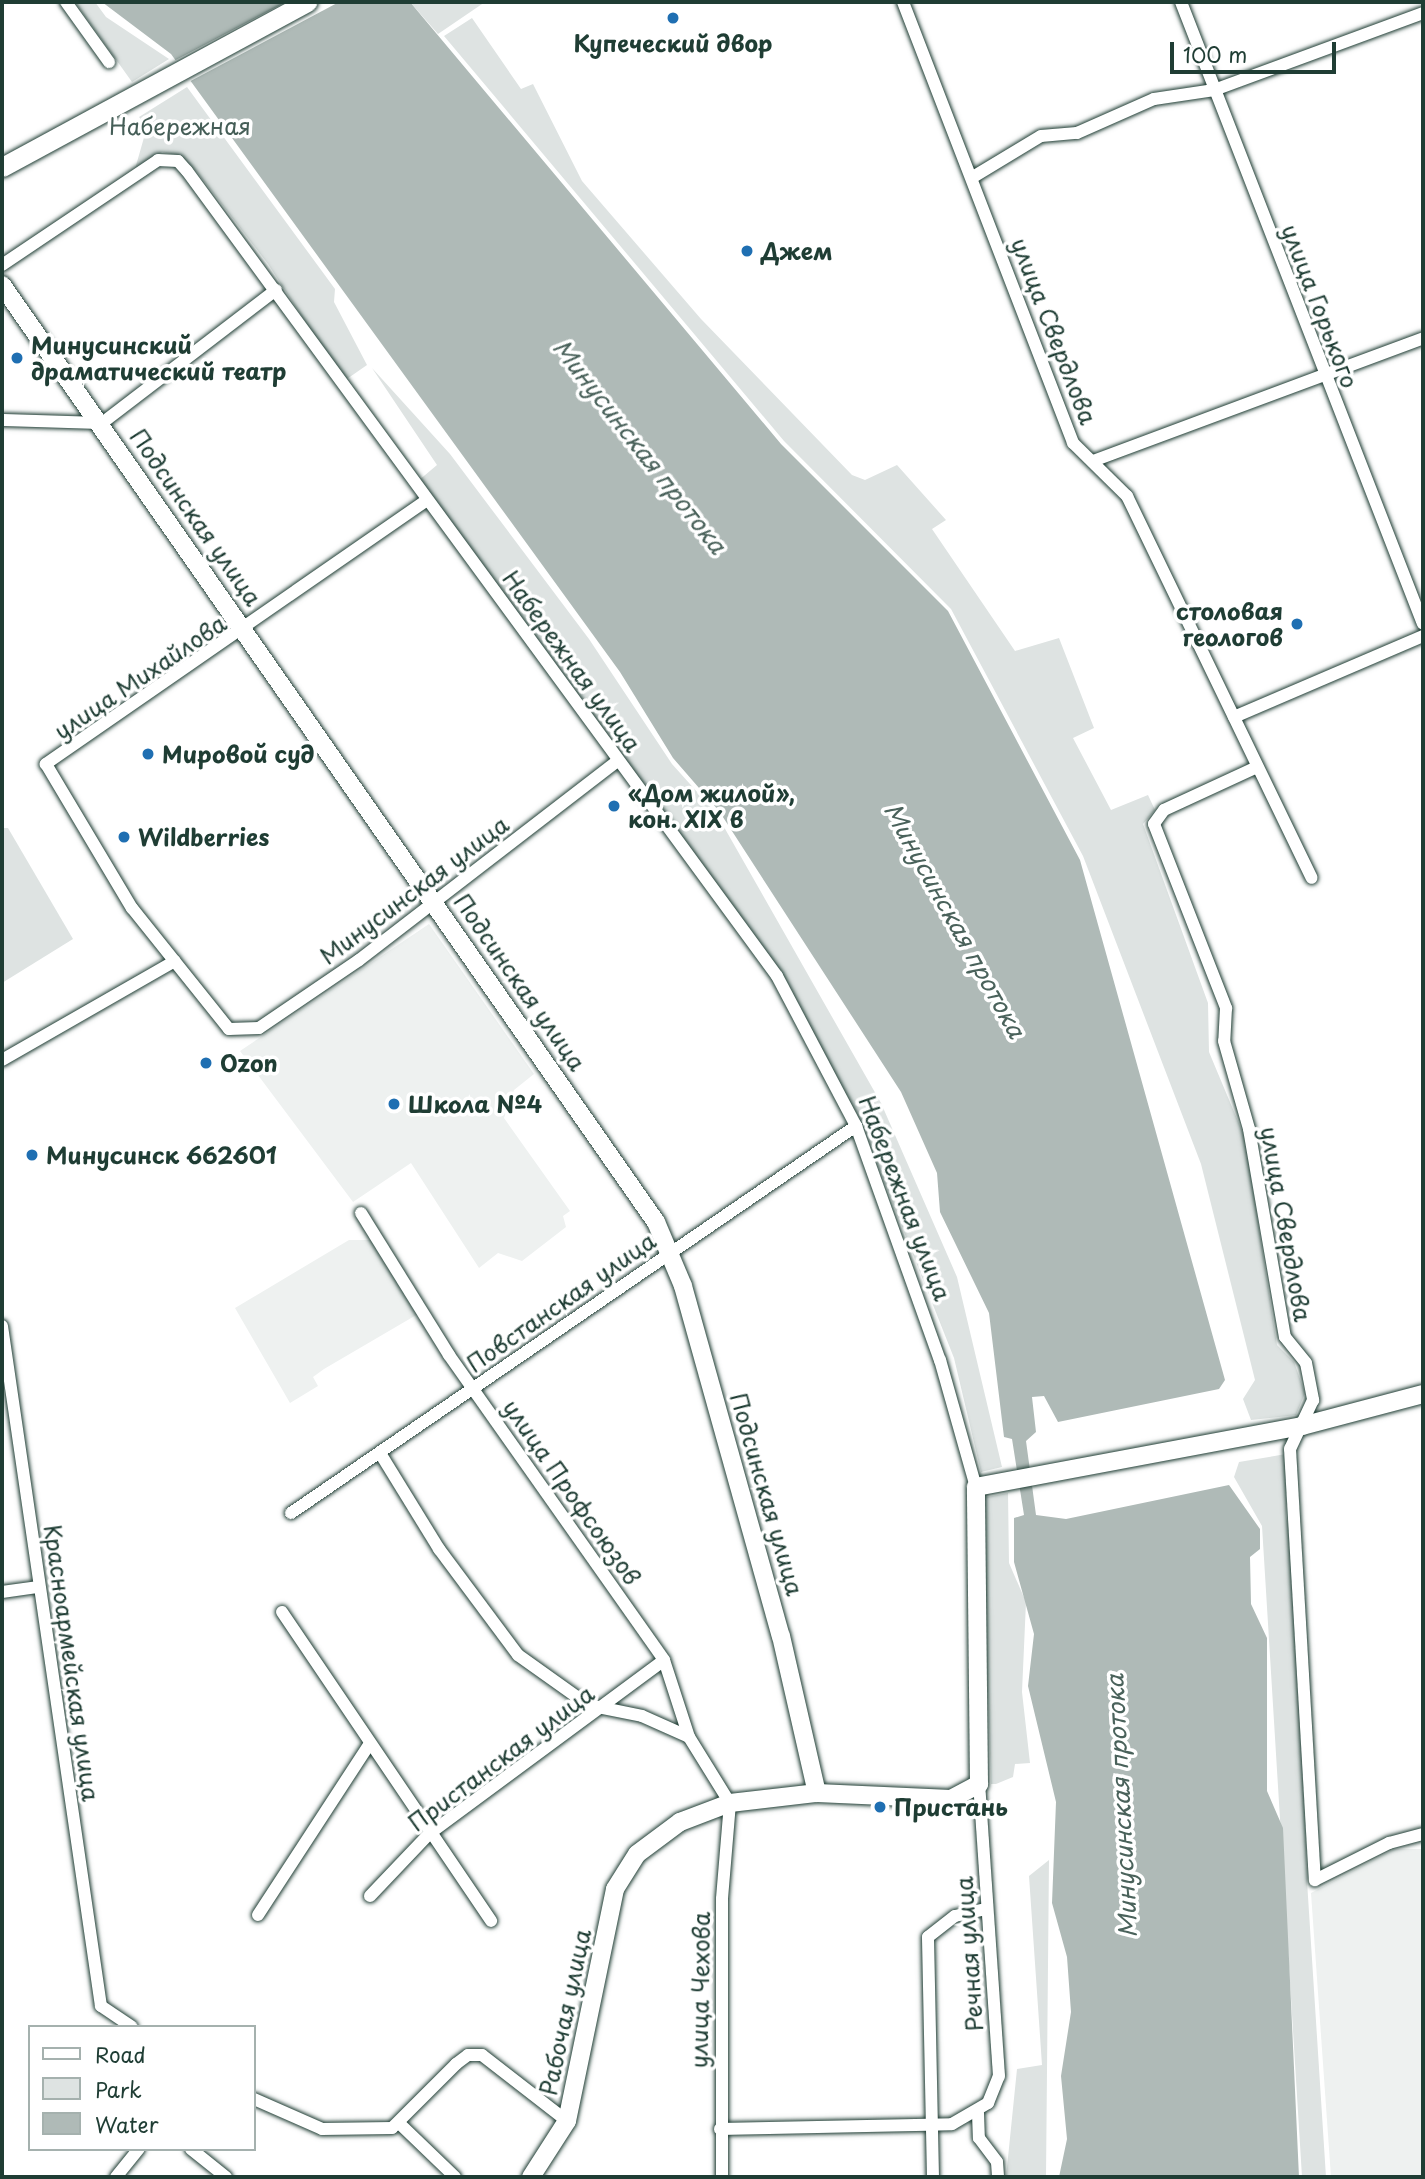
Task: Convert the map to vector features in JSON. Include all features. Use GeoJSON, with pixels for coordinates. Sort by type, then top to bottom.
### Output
{"type":"FeatureCollection","features":[{"type":"Feature","properties":{"kind":"main road"},"geometry":{"type":"LineString","coordinates":[[2,167],[307,2]]}},
{"type":"Feature","properties":{"kind":"street"},"geometry":{"type":"LineString","coordinates":[[65,2],[109,62]]}},
{"type":"Feature","properties":{"kind":"street","name":"улица Свердлова"},"geometry":{"type":"LineString","coordinates":[[903,2],[974,177],[1073,443],[1127,496],[1312,878]]}},
{"type":"Feature","properties":{"kind":"street","name":"улица Горького"},"geometry":{"type":"LineString","coordinates":[[1181,2],[1323,374],[1423,624]]}},
{"type":"Feature","properties":{"kind":"street"},"geometry":{"type":"LineString","coordinates":[[974,177],[1041,136],[1077,133],[1154,99],[1214,90],[1423,13]]}},
{"type":"Feature","properties":{"kind":"street","name":"Набережная улица"},"geometry":{"type":"LineString","coordinates":[[2,265],[167,158],[187,171],[276,290],[615,763],[777,976],[856,1125],[940,1360],[976,1487],[979,1784]]}},
{"type":"Feature","properties":{"kind":"street","name":"Подсинская улица"},"geometry":{"type":"LineString","coordinates":[[2,285],[102,423],[649,1212],[668,1251],[778,1623],[817,1793]]}},
{"type":"Feature","properties":{"kind":"street"},"geometry":{"type":"LineString","coordinates":[[2,420],[102,423],[276,290]]}},
{"type":"Feature","properties":{"kind":"street"},"geometry":{"type":"LineString","coordinates":[[1093,461],[1423,338]]}},
{"type":"Feature","properties":{"kind":"street","name":"улица Михайлова"},"geometry":{"type":"LineString","coordinates":[[175,961],[132,908],[46,764],[245,631],[427,500]]}},
{"type":"Feature","properties":{"kind":"street"},"geometry":{"type":"LineString","coordinates":[[1234,717],[1423,636]]}},
{"type":"Feature","properties":{"kind":"street","name":"Минусинская улица"},"geometry":{"type":"LineString","coordinates":[[175,961],[229,1029],[259,1028],[434,902],[615,763]]}},
{"type":"Feature","properties":{"kind":"street","name":"улица Свердлова"},"geometry":{"type":"LineString","coordinates":[[1257,767],[1164,810],[1154,824],[1226,1008],[1224,1041],[1249,1129],[1285,1337],[1306,1363],[1313,1400],[1290,1449],[1315,1880],[1389,1843],[1423,1834]]}},
{"type":"Feature","properties":{"kind":"street"},"geometry":{"type":"LineString","coordinates":[[2,1060],[175,961]]}},
{"type":"Feature","properties":{"kind":"street","name":"Повстанская улица"},"geometry":{"type":"LineString","coordinates":[[291,1513],[473,1390],[668,1251],[856,1125]]}},
{"type":"Feature","properties":{"kind":"street","name":"улица Профсоюзов"},"geometry":{"type":"LineString","coordinates":[[361,1213],[473,1390],[664,1660],[689,1737],[730,1803]]}},
{"type":"Feature","properties":{"kind":"street","name":"Красноармейская улица"},"geometry":{"type":"LineString","coordinates":[[2,1326],[101,2006],[129,2025]]}},
{"type":"Feature","properties":{"kind":"street"},"geometry":{"type":"LineString","coordinates":[[976,1487],[1274,1429],[1302,1426],[1423,1394]]}},
{"type":"Feature","properties":{"kind":"street"},"geometry":{"type":"LineString","coordinates":[[380,1453],[439,1549],[518,1655],[602,1709],[642,1716],[689,1737]]}},
{"type":"Feature","properties":{"kind":"street"},"geometry":{"type":"LineString","coordinates":[[2,1592],[39,1587]]}},
{"type":"Feature","properties":{"kind":"street"},"geometry":{"type":"LineString","coordinates":[[282,1612],[429,1834],[491,1921]]}},
{"type":"Feature","properties":{"kind":"street","name":"Пристанская улица"},"geometry":{"type":"LineString","coordinates":[[370,1896],[429,1834],[602,1709],[664,1660]]}},
{"type":"Feature","properties":{"kind":"street"},"geometry":{"type":"LineString","coordinates":[[258,1915],[369,1745]]}},
{"type":"Feature","properties":{"kind":"street"},"geometry":{"type":"LineString","coordinates":[[730,1803],[817,1793],[951,1800],[979,1784]]}},
{"type":"Feature","properties":{"kind":"street","name":"Речная улица"},"geometry":{"type":"LineString","coordinates":[[978,2113],[999,2076],[979,1784]]}},
{"type":"Feature","properties":{"kind":"street","name":"Рабочая улица"},"geometry":{"type":"LineString","coordinates":[[531,2177],[567,2121],[615,1889],[637,1854],[658,1838],[730,1803]]}},
{"type":"Feature","properties":{"kind":"street","name":"улица Чехова"},"geometry":{"type":"LineString","coordinates":[[722,2177],[722,1899],[730,1803]]}},
{"type":"Feature","properties":{"kind":"street"},"geometry":{"type":"LineString","coordinates":[[933,2177],[928,1937],[946,1920],[986,1909]]}},
{"type":"Feature","properties":{"kind":"street"},"geometry":{"type":"LineString","coordinates":[[256,2100],[322,2129],[401,2124],[468,2055],[482,2056],[567,2121]]}},
{"type":"Feature","properties":{"kind":"street"},"geometry":{"type":"LineString","coordinates":[[720,2129],[952,2124],[978,2113],[979,2138],[997,2162],[998,2177]]}},
{"type":"Feature","properties":{"kind":"street"},"geometry":{"type":"LineString","coordinates":[[401,2124],[455,2177]]}},
{"type":"Feature","properties":{"kind":"street"},"geometry":{"type":"LineString","coordinates":[[116,2177],[137,2151]]}},
{"type":"Feature","properties":{"kind":"street"},"geometry":{"type":"LineString","coordinates":[[194,2151],[226,2177]]}},
{"type":"Feature","properties":{"kind":"shaded area","name":"Школа №4"},"geometry":{"type":"Polygon","coordinates":[[[429,924],[534,1074],[514,1090],[504,1118],[570,1211],[563,1216],[566,1227],[522,1261],[498,1253],[479,1268],[411,1163],[353,1202],[240,1051],[429,924]]]}},
{"type":"Feature","properties":{"kind":"shaded area"},"geometry":{"type":"Polygon","coordinates":[[[349,1240],[372,1240],[418,1314],[324,1369],[313,1377],[318,1386],[290,1403],[235,1308],[349,1240]]]}},
{"type":"Feature","properties":{"kind":"shaded area"},"geometry":{"type":"Polygon","coordinates":[[[1395,1849],[1423,1849],[1423,2177],[1331,2177],[1311,1893],[1395,1849]]]}},
{"type":"Feature","properties":{"kind":"green space"},"geometry":{"type":"Polygon","coordinates":[[[75,2],[95,2],[106,17],[169,59],[132,82],[75,2]]]}},
{"type":"Feature","properties":{"kind":"green space"},"geometry":{"type":"Polygon","coordinates":[[[410,2],[485,2],[438,34],[410,2]]]}},
{"type":"Feature","properties":{"kind":"green space"},"geometry":{"type":"Polygon","coordinates":[[[472,18],[521,89],[533,84],[582,181],[701,319],[852,475],[865,480],[897,465],[946,520],[932,529],[1015,651],[1059,638],[1094,728],[1073,738],[1111,810],[1148,795],[1155,810],[1143,824],[1208,1003],[1209,1052],[1245,1138],[1277,1345],[1294,1362],[1305,1393],[1296,1415],[1251,1420],[1243,1399],[1255,1380],[1201,1164],[1083,856],[951,609],[784,441],[444,36],[472,18]]]}},
{"type":"Feature","properties":{"kind":"green space","name":"Набережная"},"geometry":{"type":"Polygon","coordinates":[[[187,87],[335,289],[334,302],[367,365],[344,381],[268,264],[197,172],[180,156],[162,152],[135,169],[147,127],[139,117],[187,87]]]}},
{"type":"Feature","properties":{"kind":"green space"},"geometry":{"type":"Polygon","coordinates":[[[372,368],[450,454],[589,639],[672,764],[716,813],[881,1103],[957,1277],[1002,1467],[981,1472],[954,1358],[861,1123],[779,972],[418,481],[437,465],[372,368]]]}},
{"type":"Feature","properties":{"kind":"green space"},"geometry":{"type":"Polygon","coordinates":[[[2,828],[8,828],[73,939],[2,983],[2,828]]]}},
{"type":"Feature","properties":{"kind":"green space"},"geometry":{"type":"Polygon","coordinates":[[[1286,1454],[1286,1517],[1298,1565],[1307,1881],[1326,2177],[1302,2177],[1262,1526],[1234,1477],[1239,1462],[1286,1454]]]}},
{"type":"Feature","properties":{"kind":"green space"},"geometry":{"type":"Polygon","coordinates":[[[1008,1493],[1009,1563],[1026,1602],[1022,1692],[1030,1763],[1015,1764],[1013,1777],[991,1784],[982,1498],[1008,1493]]]}},
{"type":"Feature","properties":{"kind":"green space"},"geometry":{"type":"Polygon","coordinates":[[[1049,1860],[1046,2177],[1006,2177],[1017,2069],[1042,2065],[1029,1876],[1049,1860]]]}},
{"type":"Feature","properties":{"kind":"water","name":"Минусинская протока"},"geometry":{"type":"Polygon","coordinates":[[[102,2],[410,2],[781,444],[948,611],[1080,860],[1225,1380],[1219,1389],[1058,1422],[1044,1396],[1032,1397],[1036,1432],[1026,1441],[1036,1515],[1066,1519],[1229,1485],[1260,1529],[1260,1549],[1250,1557],[1251,1604],[1267,1638],[1267,1791],[1283,1828],[1299,2177],[1059,2177],[1067,2139],[1061,2076],[1071,2012],[1067,1957],[1052,1903],[1056,1802],[1028,1686],[1034,1634],[1014,1562],[1014,1518],[1024,1515],[1012,1439],[1004,1437],[989,1313],[940,1212],[937,1173],[901,1092],[719,811],[673,758],[620,672],[171,54],[102,2]]]}},
{"type":"Feature","properties":{"kind":"pier"},"geometry":{"type":"Polygon","coordinates":[[[286,2],[339,2],[185,84],[172,62],[286,2]]]}},
{"type":"Feature","properties":{"kind":"place","name":"Купеческий двор"},"geometry":{"type":"Point","coordinates":[673,18]}},
{"type":"Feature","properties":{"kind":"place","name":"Джем"},"geometry":{"type":"Point","coordinates":[747,251]}},
{"type":"Feature","properties":{"kind":"place","name":"Минусинский драматический театр"},"geometry":{"type":"Point","coordinates":[17,358]}},
{"type":"Feature","properties":{"kind":"place","name":"столовая геологов"},"geometry":{"type":"Point","coordinates":[1297,624]}},
{"type":"Feature","properties":{"kind":"place","name":"Мировой суд"},"geometry":{"type":"Point","coordinates":[148,754]}},
{"type":"Feature","properties":{"kind":"place","name":"«Дом жилой», кон. ХIХ в"},"geometry":{"type":"Point","coordinates":[614,806]}},
{"type":"Feature","properties":{"kind":"place","name":"Wildberries"},"geometry":{"type":"Point","coordinates":[124,837]}},
{"type":"Feature","properties":{"kind":"place","name":"Ozon"},"geometry":{"type":"Point","coordinates":[206,1063]}},
{"type":"Feature","properties":{"kind":"place","name":"Школа №4"},"geometry":{"type":"Point","coordinates":[394,1104]}},
{"type":"Feature","properties":{"kind":"place","name":"Минусинск 662601"},"geometry":{"type":"Point","coordinates":[32,1155]}},
{"type":"Feature","properties":{"kind":"place","name":"Пристань"},"geometry":{"type":"Point","coordinates":[880,1807]}}]}
